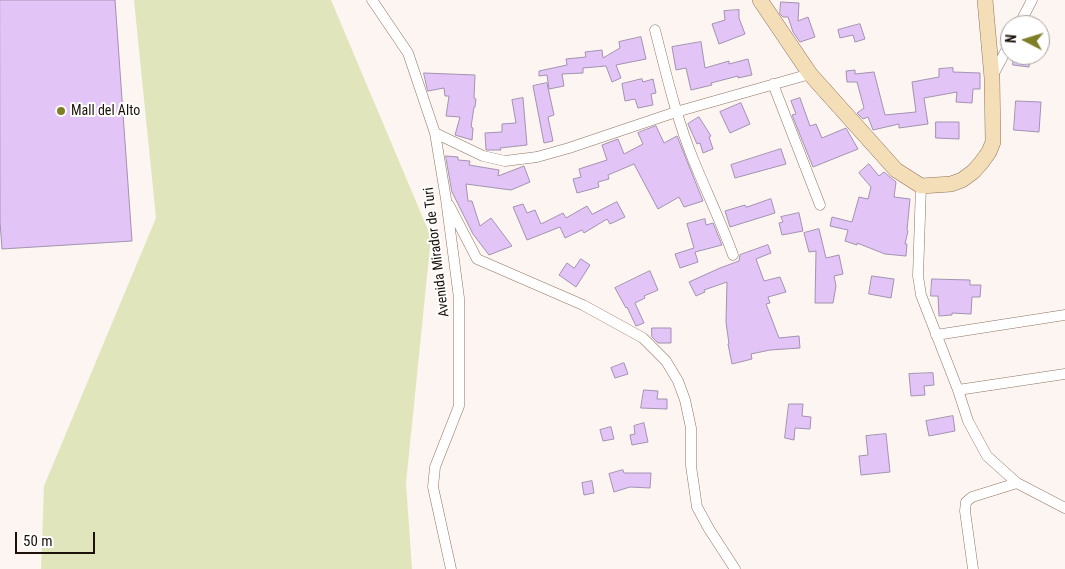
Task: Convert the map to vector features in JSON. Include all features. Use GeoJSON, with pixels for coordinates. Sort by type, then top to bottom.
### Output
{"type":"FeatureCollection","features":[{"type":"Feature","properties":{"kind":"main road"},"geometry":{"type":"LineString","coordinates":[[760,0],[810,74],[896,170],[921,186],[951,184],[962,180],[973,172],[989,152],[993,142],[992,78],[985,0]]}},
{"type":"Feature","properties":{"kind":"street","name":"Avenida Mirador de Turi"},"geometry":{"type":"LineString","coordinates":[[372,0],[408,53],[435,133],[446,199],[459,298],[459,406],[435,467],[433,488],[451,569]]}},
{"type":"Feature","properties":{"kind":"street"},"geometry":{"type":"LineString","coordinates":[[1024,15],[1032,0]]}},
{"type":"Feature","properties":{"kind":"street"},"geometry":{"type":"LineString","coordinates":[[655,30],[676,112],[692,158],[724,231],[732,255]]}},
{"type":"Feature","properties":{"kind":"street"},"geometry":{"type":"LineString","coordinates":[[992,78],[1000,62]]}},
{"type":"Feature","properties":{"kind":"street"},"geometry":{"type":"LineString","coordinates":[[435,133],[483,156],[505,161],[537,156],[569,148],[676,112],[810,74]]}},
{"type":"Feature","properties":{"kind":"street"},"geometry":{"type":"LineString","coordinates":[[773,84],[820,205]]}},
{"type":"Feature","properties":{"kind":"street"},"geometry":{"type":"LineString","coordinates":[[921,186],[918,276],[921,295],[968,421],[987,456],[1017,483],[1065,508]]}},
{"type":"Feature","properties":{"kind":"street"},"geometry":{"type":"LineString","coordinates":[[446,199],[477,259],[583,305],[643,338],[666,361],[678,381],[685,400],[691,428],[691,466],[697,507],[708,529],[735,569]]}},
{"type":"Feature","properties":{"kind":"street"},"geometry":{"type":"LineString","coordinates":[[936,336],[1065,315]]}},
{"type":"Feature","properties":{"kind":"street"},"geometry":{"type":"LineString","coordinates":[[958,390],[1065,374]]}},
{"type":"Feature","properties":{"kind":"street"},"geometry":{"type":"LineString","coordinates":[[973,569],[965,512],[966,502],[972,497],[1017,483]]}},
{"type":"Feature","properties":{"kind":"green space"},"geometry":{"type":"Polygon","coordinates":[[[134,0],[331,0],[431,237],[406,483],[412,569],[41,569],[44,486],[156,218],[134,0]]]}},
{"type":"Feature","properties":{"kind":"building","name":"Mall del Alto"},"geometry":{"type":"Polygon","coordinates":[[[0,0],[115,0],[132,241],[2,249],[0,222],[0,0]]]}},
{"type":"Feature","properties":{"kind":"building"},"geometry":{"type":"Polygon","coordinates":[[[781,2],[799,3],[798,21],[808,17],[815,37],[800,42],[793,32],[788,17],[783,17],[780,14],[781,2]]]}},
{"type":"Feature","properties":{"kind":"building"},"geometry":{"type":"Polygon","coordinates":[[[739,10],[739,18],[745,34],[719,44],[712,24],[725,20],[724,11],[739,10]]]}},
{"type":"Feature","properties":{"kind":"building"},"geometry":{"type":"Polygon","coordinates":[[[860,24],[865,39],[855,42],[853,35],[840,38],[838,30],[860,24]]]}},
{"type":"Feature","properties":{"kind":"building"},"geometry":{"type":"Polygon","coordinates":[[[641,37],[646,59],[616,65],[621,78],[612,82],[606,66],[583,68],[583,73],[562,74],[564,86],[549,89],[547,75],[539,76],[539,71],[567,65],[566,59],[586,57],[585,52],[602,50],[603,58],[620,48],[619,42],[641,37]]]}},
{"type":"Feature","properties":{"kind":"building"},"geometry":{"type":"Polygon","coordinates":[[[701,42],[705,68],[729,61],[729,64],[748,59],[752,75],[738,78],[738,76],[691,90],[686,68],[676,70],[672,47],[701,42]]]}},
{"type":"Feature","properties":{"kind":"building"},"geometry":{"type":"Polygon","coordinates":[[[1013,65],[1029,65],[1029,67],[1013,65]]]}},
{"type":"Feature","properties":{"kind":"building"},"geometry":{"type":"Polygon","coordinates":[[[953,68],[953,72],[980,73],[980,89],[973,89],[972,103],[956,102],[957,92],[924,98],[928,124],[899,128],[899,124],[873,130],[868,117],[863,119],[857,113],[864,108],[857,82],[847,82],[846,71],[855,70],[855,74],[874,72],[885,115],[916,112],[912,82],[939,77],[939,69],[953,68]]]}},
{"type":"Feature","properties":{"kind":"building"},"geometry":{"type":"Polygon","coordinates":[[[424,73],[475,75],[474,98],[476,99],[471,127],[473,128],[472,140],[455,135],[460,117],[446,116],[449,96],[445,96],[444,88],[428,91],[424,73]]]}},
{"type":"Feature","properties":{"kind":"building"},"geometry":{"type":"Polygon","coordinates":[[[642,79],[643,82],[653,79],[656,93],[651,94],[653,105],[638,108],[635,99],[625,101],[622,84],[642,79]]]}},
{"type":"Feature","properties":{"kind":"building"},"geometry":{"type":"Polygon","coordinates":[[[547,83],[554,115],[548,117],[553,141],[544,143],[533,86],[547,83]]]}},
{"type":"Feature","properties":{"kind":"building"},"geometry":{"type":"Polygon","coordinates":[[[523,98],[527,145],[500,148],[501,150],[486,150],[485,133],[502,132],[502,124],[516,123],[512,100],[523,98]]]}},
{"type":"Feature","properties":{"kind":"building"},"geometry":{"type":"Polygon","coordinates":[[[800,98],[810,126],[816,124],[822,138],[846,128],[858,149],[813,167],[792,115],[796,114],[791,101],[800,98]]]}},
{"type":"Feature","properties":{"kind":"building"},"geometry":{"type":"Polygon","coordinates":[[[1016,101],[1041,102],[1039,132],[1014,130],[1016,101]]]}},
{"type":"Feature","properties":{"kind":"building"},"geometry":{"type":"Polygon","coordinates":[[[741,103],[750,124],[730,133],[720,112],[741,103]]]}},
{"type":"Feature","properties":{"kind":"building"},"geometry":{"type":"Polygon","coordinates":[[[699,117],[711,136],[709,137],[713,149],[703,153],[700,143],[697,144],[688,124],[699,117]]]}},
{"type":"Feature","properties":{"kind":"building"},"geometry":{"type":"Polygon","coordinates":[[[936,122],[959,122],[959,139],[936,138],[936,122]]]}},
{"type":"Feature","properties":{"kind":"building"},"geometry":{"type":"Polygon","coordinates":[[[656,126],[664,143],[677,136],[703,201],[684,207],[679,197],[658,209],[634,164],[608,175],[609,179],[598,182],[599,187],[577,193],[573,179],[581,177],[579,169],[607,160],[602,145],[618,139],[624,154],[643,144],[638,133],[656,126]]]}},
{"type":"Feature","properties":{"kind":"building"},"geometry":{"type":"Polygon","coordinates":[[[781,149],[786,164],[735,178],[731,165],[781,149]]]}},
{"type":"Feature","properties":{"kind":"building"},"geometry":{"type":"Polygon","coordinates":[[[446,156],[470,161],[469,165],[499,170],[498,176],[524,166],[530,182],[511,190],[466,184],[468,201],[472,201],[480,226],[491,218],[512,246],[489,255],[473,234],[452,192],[446,156]]]}},
{"type":"Feature","properties":{"kind":"building"},"geometry":{"type":"Polygon","coordinates":[[[869,164],[879,176],[884,172],[896,182],[894,197],[910,199],[908,231],[905,244],[907,244],[906,256],[885,254],[857,243],[857,245],[845,241],[848,230],[830,226],[832,217],[852,222],[859,197],[868,199],[871,187],[859,173],[869,164]]]}},
{"type":"Feature","properties":{"kind":"building"},"geometry":{"type":"Polygon","coordinates":[[[771,199],[775,213],[730,227],[725,211],[771,199]]]}},
{"type":"Feature","properties":{"kind":"building"},"geometry":{"type":"Polygon","coordinates":[[[617,202],[625,217],[610,224],[607,219],[584,233],[582,230],[565,238],[560,227],[527,240],[513,207],[523,204],[527,213],[535,210],[541,224],[563,213],[566,218],[587,206],[592,214],[617,202]]]}},
{"type":"Feature","properties":{"kind":"building"},"geometry":{"type":"Polygon","coordinates":[[[799,213],[803,231],[782,235],[779,223],[783,222],[781,217],[799,213]]]}},
{"type":"Feature","properties":{"kind":"building"},"geometry":{"type":"Polygon","coordinates":[[[705,219],[706,225],[713,223],[722,245],[695,252],[698,262],[680,268],[675,254],[694,248],[687,224],[705,219]]]}},
{"type":"Feature","properties":{"kind":"building"},"geometry":{"type":"Polygon","coordinates":[[[819,229],[826,258],[839,255],[843,274],[834,276],[836,286],[833,303],[815,303],[816,251],[809,252],[804,233],[819,229]]]}},
{"type":"Feature","properties":{"kind":"building"},"geometry":{"type":"Polygon","coordinates":[[[768,245],[771,253],[756,259],[764,281],[780,277],[786,292],[768,297],[770,303],[766,304],[779,338],[799,336],[800,348],[770,350],[751,354],[752,359],[732,364],[726,322],[727,282],[704,290],[705,292],[696,296],[689,282],[739,261],[740,255],[768,245]]]}},
{"type":"Feature","properties":{"kind":"building"},"geometry":{"type":"Polygon","coordinates":[[[581,259],[590,265],[576,287],[559,275],[567,263],[574,268],[581,259]]]}},
{"type":"Feature","properties":{"kind":"building"},"geometry":{"type":"Polygon","coordinates":[[[650,271],[658,290],[644,296],[645,298],[635,303],[644,323],[636,326],[615,288],[650,271]]]}},
{"type":"Feature","properties":{"kind":"building"},"geometry":{"type":"Polygon","coordinates":[[[872,276],[894,279],[891,298],[869,294],[872,276]]]}},
{"type":"Feature","properties":{"kind":"building"},"geometry":{"type":"Polygon","coordinates":[[[932,279],[970,280],[970,285],[981,285],[980,297],[972,297],[971,314],[952,313],[952,315],[939,316],[938,296],[931,296],[932,279]]]}},
{"type":"Feature","properties":{"kind":"building"},"geometry":{"type":"Polygon","coordinates":[[[652,328],[671,328],[671,343],[658,343],[652,337],[652,328]]]}},
{"type":"Feature","properties":{"kind":"building"},"geometry":{"type":"Polygon","coordinates":[[[624,363],[628,374],[615,378],[611,368],[624,363]]]}},
{"type":"Feature","properties":{"kind":"building"},"geometry":{"type":"Polygon","coordinates":[[[933,373],[934,385],[924,386],[925,395],[911,396],[909,374],[933,373]]]}},
{"type":"Feature","properties":{"kind":"building"},"geometry":{"type":"Polygon","coordinates":[[[644,390],[658,391],[657,399],[667,399],[667,409],[641,408],[644,390]]]}},
{"type":"Feature","properties":{"kind":"building"},"geometry":{"type":"Polygon","coordinates":[[[789,404],[803,404],[802,416],[811,417],[810,429],[795,428],[794,440],[785,438],[789,404]]]}},
{"type":"Feature","properties":{"kind":"building"},"geometry":{"type":"Polygon","coordinates":[[[953,416],[955,431],[929,436],[926,421],[953,416]]]}},
{"type":"Feature","properties":{"kind":"building"},"geometry":{"type":"Polygon","coordinates":[[[644,423],[648,442],[632,445],[630,435],[635,434],[634,426],[644,423]]]}},
{"type":"Feature","properties":{"kind":"building"},"geometry":{"type":"Polygon","coordinates":[[[611,427],[614,439],[603,441],[600,430],[611,427]]]}},
{"type":"Feature","properties":{"kind":"building"},"geometry":{"type":"Polygon","coordinates":[[[886,434],[890,472],[861,475],[859,456],[868,455],[866,436],[886,434]]]}},
{"type":"Feature","properties":{"kind":"building"},"geometry":{"type":"Polygon","coordinates":[[[623,470],[624,473],[651,473],[650,488],[630,487],[614,492],[609,474],[623,470]]]}},
{"type":"Feature","properties":{"kind":"building"},"geometry":{"type":"Polygon","coordinates":[[[592,481],[594,493],[584,495],[582,483],[592,481]]]}},
{"type":"Feature","properties":{"kind":"place","name":"Mall del Alto"},"geometry":{"type":"Point","coordinates":[61,111]}}]}
